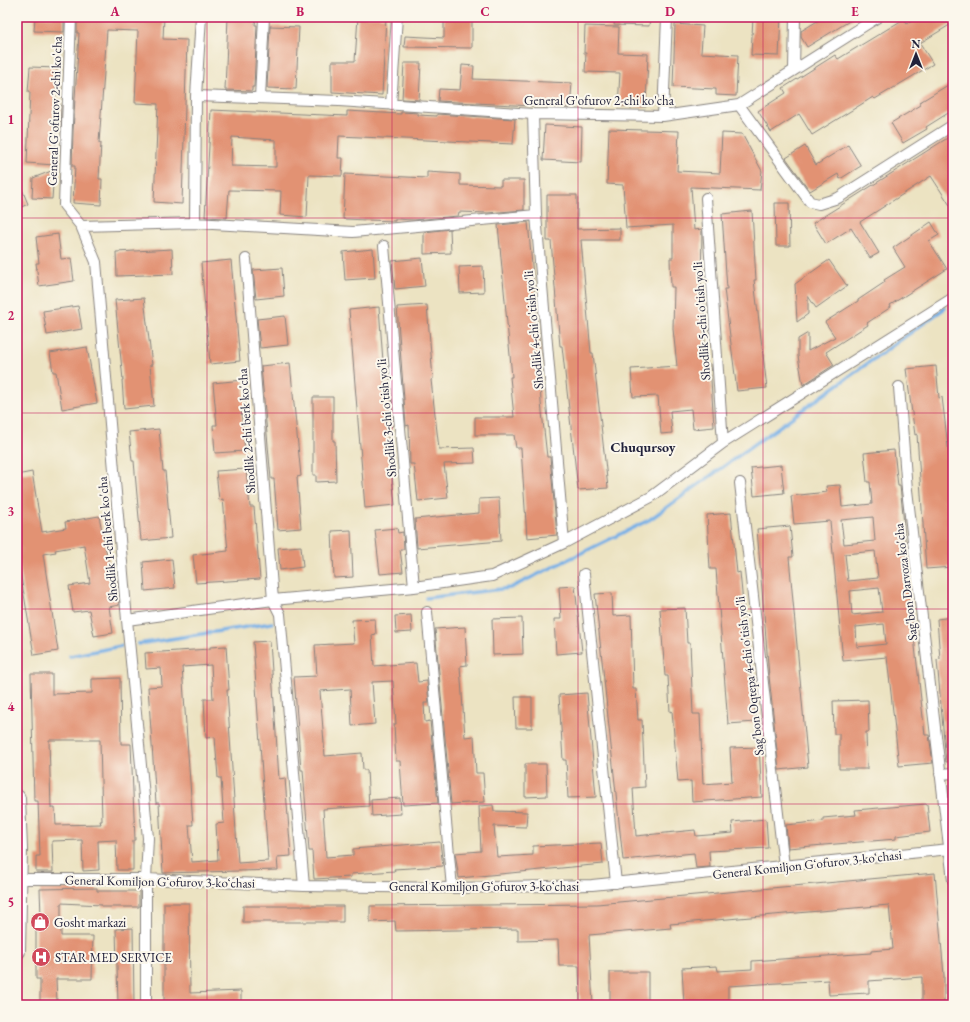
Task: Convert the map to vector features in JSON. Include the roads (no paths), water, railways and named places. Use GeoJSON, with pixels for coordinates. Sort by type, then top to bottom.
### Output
{"type":"FeatureCollection","features":[{"type":"Feature","properties":{"kind":"main road"},"geometry":{"type":"LineString","coordinates":[[17,798],[17,950]]}},
{"type":"Feature","properties":{"kind":"street","name":"General G'ofurov 2-chi ko'cha"},"geometry":{"type":"LineString","coordinates":[[64,206],[71,17]]}},
{"type":"Feature","properties":{"kind":"street"},"geometry":{"type":"LineString","coordinates":[[195,223],[196,96],[201,17]]}},
{"type":"Feature","properties":{"kind":"street"},"geometry":{"type":"LineString","coordinates":[[260,98],[264,17]]}},
{"type":"Feature","properties":{"kind":"street"},"geometry":{"type":"LineString","coordinates":[[391,105],[397,17]]}},
{"type":"Feature","properties":{"kind":"street"},"geometry":{"type":"LineString","coordinates":[[663,116],[667,17]]}},
{"type":"Feature","properties":{"kind":"street"},"geometry":{"type":"LineString","coordinates":[[794,70],[795,17]]}},
{"type":"Feature","properties":{"kind":"street","name":"General G'ofurov 2-chi ko'cha"},"geometry":{"type":"LineString","coordinates":[[196,96],[260,98],[533,114],[663,116],[739,105],[878,17]]}},
{"type":"Feature","properties":{"kind":"street"},"geometry":{"type":"LineString","coordinates":[[739,105],[810,202],[819,204],[838,198],[953,125]]}},
{"type":"Feature","properties":{"kind":"street","name":"Shodlik 4-chi o'tish yo'li"},"geometry":{"type":"LineString","coordinates":[[533,114],[536,215],[564,543]]}},
{"type":"Feature","properties":{"kind":"street","name":"Shodlik 5-chi o'tish yo'li"},"geometry":{"type":"LineString","coordinates":[[706,198],[723,443]]}},
{"type":"Feature","properties":{"kind":"street","name":"Shodlik 1-chi berk ko'cha"},"geometry":{"type":"LineString","coordinates":[[64,206],[81,226],[96,262],[127,620],[148,838],[146,879],[146,1005]]}},
{"type":"Feature","properties":{"kind":"street"},"geometry":{"type":"LineString","coordinates":[[81,226],[195,223],[353,232],[536,215]]}},
{"type":"Feature","properties":{"kind":"street","name":"Shodlik 3-chi o'tish yo'li"},"geometry":{"type":"LineString","coordinates":[[384,246],[414,587]]}},
{"type":"Feature","properties":{"kind":"street","name":"Shodlik 2-chi berk ko'cha"},"geometry":{"type":"LineString","coordinates":[[246,259],[273,600],[280,614],[304,886]]}},
{"type":"Feature","properties":{"kind":"street"},"geometry":{"type":"LineString","coordinates":[[127,620],[273,600],[414,587],[492,576],[564,543],[651,497],[723,443],[953,298]]}},
{"type":"Feature","properties":{"kind":"street","name":"Sag'bon Darvoza ko'cha"},"geometry":{"type":"LineString","coordinates":[[899,387],[907,490],[953,880]]}},
{"type":"Feature","properties":{"kind":"street","name":"Sag'bon Oqtepa 4-chi o'tish yo'li"},"geometry":{"type":"LineString","coordinates":[[740,483],[784,866]]}},
{"type":"Feature","properties":{"kind":"street"},"geometry":{"type":"LineString","coordinates":[[584,574],[616,883]]}},
{"type":"Feature","properties":{"kind":"street"},"geometry":{"type":"LineString","coordinates":[[427,612],[452,888]]}},
{"type":"Feature","properties":{"kind":"street"},"geometry":{"type":"LineString","coordinates":[[940,774],[953,773]]}},
{"type":"Feature","properties":{"kind":"street","name":"General Komiljon Gʻofurov 3-koʻchasi"},"geometry":{"type":"LineString","coordinates":[[18,879],[146,879],[304,886],[452,888],[592,885],[950,849]]}},
{"type":"Feature","properties":{"kind":"waterway"},"geometry":{"type":"LineString","coordinates":[[426,598],[510,588],[649,520],[945,308]]}},
{"type":"Feature","properties":{"kind":"waterway"},"geometry":{"type":"LineString","coordinates":[[138,644],[272,623]]}},
{"type":"Feature","properties":{"kind":"waterway"},"geometry":{"type":"LineString","coordinates":[[70,656],[121,646]]}},
{"type":"Feature","properties":{"kind":"place","name":"Gosht markazi"},"geometry":{"type":"Point","coordinates":[40,922]}},
{"type":"Feature","properties":{"kind":"place","name":"STAR MED SERVICE"},"geometry":{"type":"Point","coordinates":[41,957]}},
{"type":"Feature","properties":{"kind":"district","name":"Chuqursoy"},"geometry":{"type":"Point","coordinates":[643,447]}}]}
